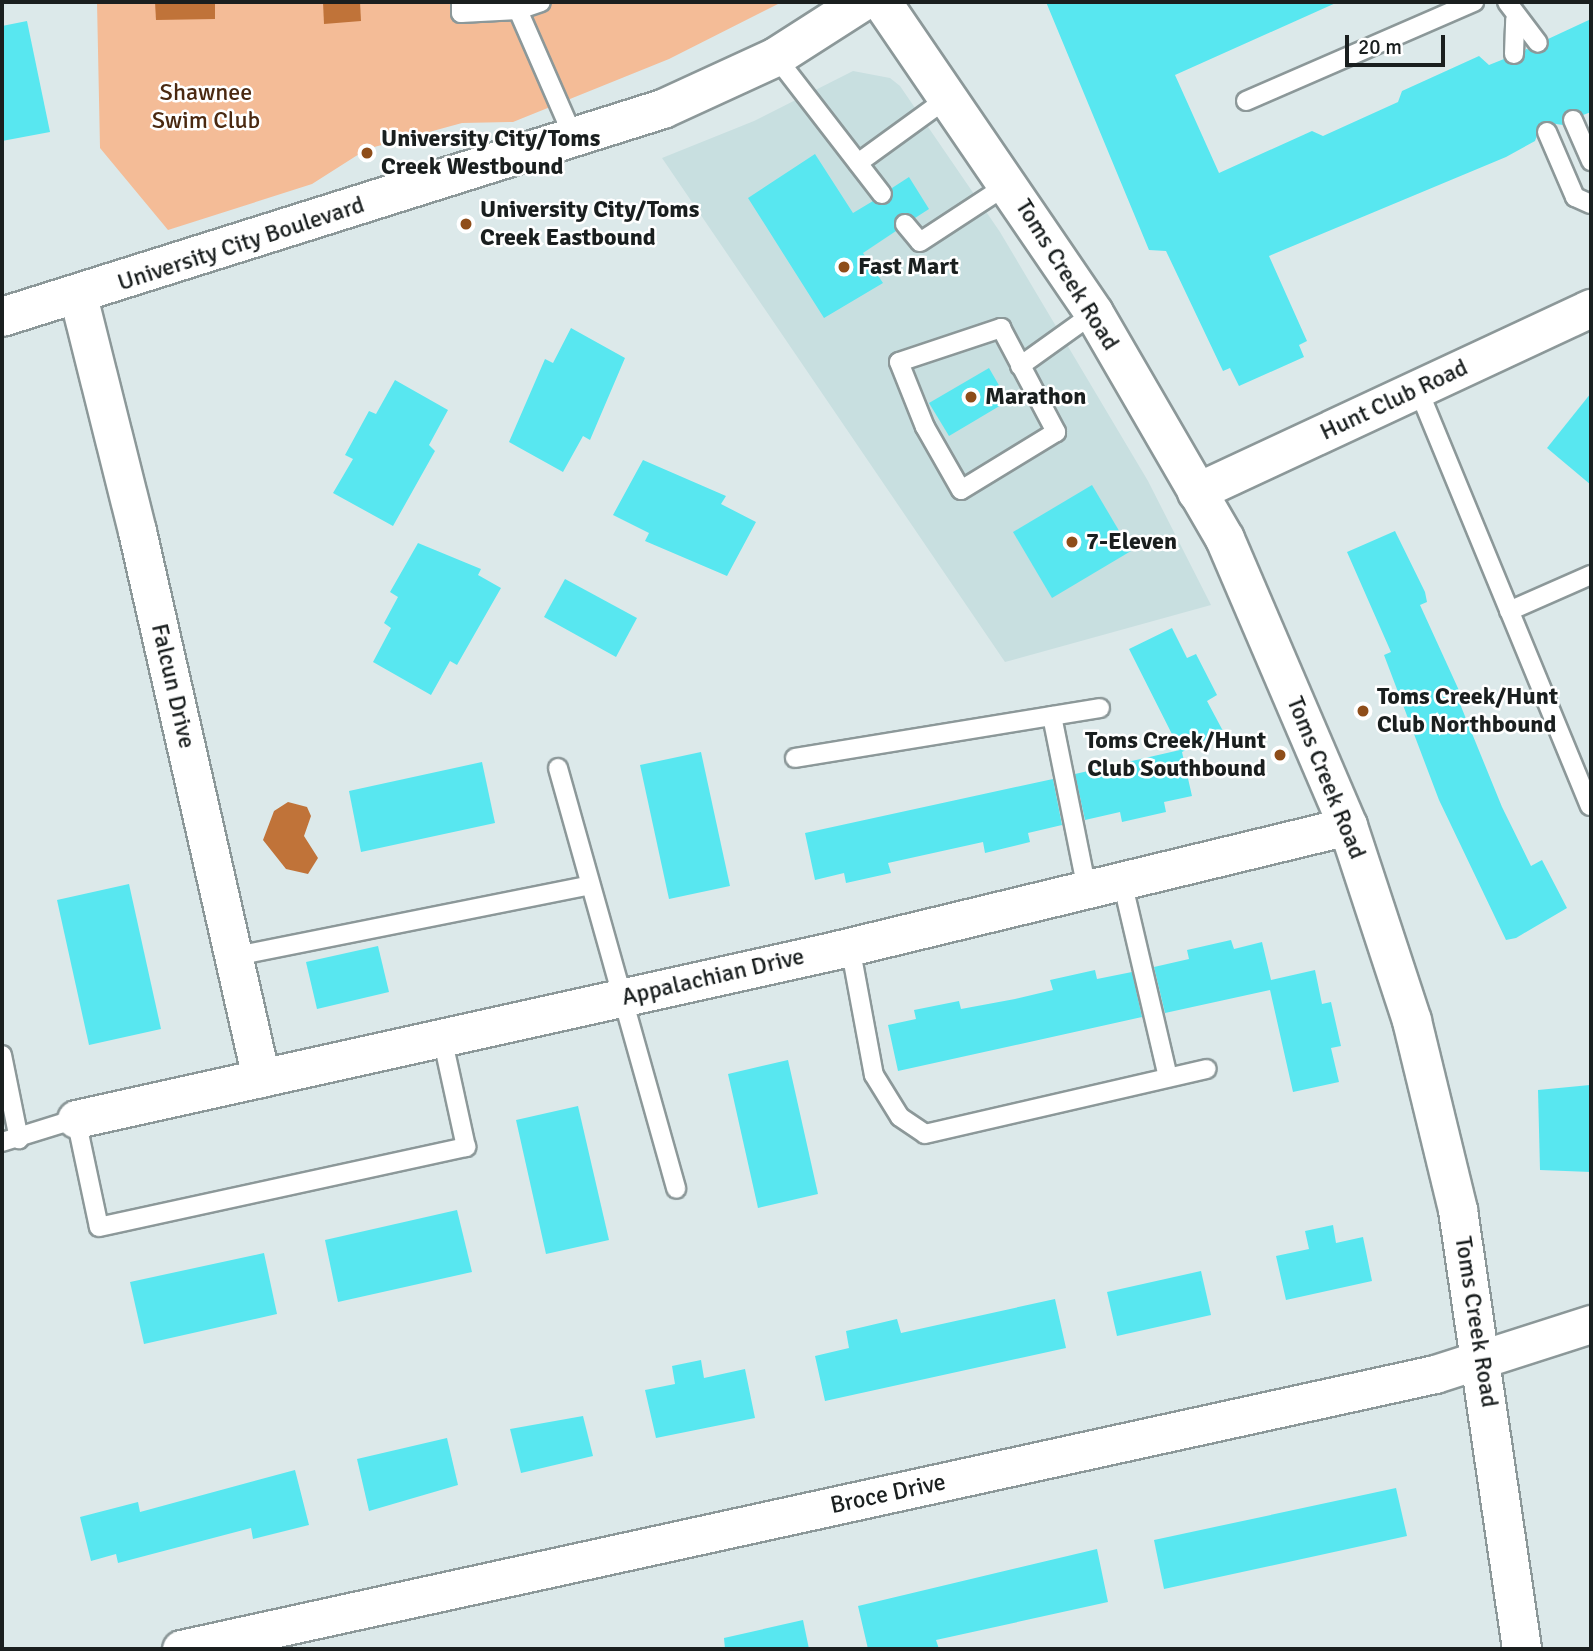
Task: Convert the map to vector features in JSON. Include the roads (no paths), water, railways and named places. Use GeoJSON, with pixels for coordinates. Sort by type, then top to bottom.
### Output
{"type":"FeatureCollection","features":[{"type":"Feature","properties":{"kind":"main road","name":"University City Boulevard"},"geometry":{"type":"LineString","coordinates":[[2,317],[78,296],[663,109],[776,57],[862,2]]}},
{"type":"Feature","properties":{"kind":"main road","name":"Toms Creek Road"},"geometry":{"type":"LineString","coordinates":[[882,2],[951,96],[1094,313],[1225,540],[1348,826],[1429,1083],[1483,1357],[1522,1649]]}},
{"type":"Feature","properties":{"kind":"street","name":"Falcun Drive"},"geometry":{"type":"LineString","coordinates":[[78,296],[143,556],[231,957],[261,1078]]}},
{"type":"Feature","properties":{"kind":"street","name":"Hunt Club Road"},"geometry":{"type":"LineString","coordinates":[[1196,492],[1591,307]]}},
{"type":"Feature","properties":{"kind":"street","name":"Appalachian Drive"},"geometry":{"type":"LineString","coordinates":[[76,1119],[850,946],[1348,826]]}},
{"type":"Feature","properties":{"kind":"street","name":"Broce Drive"},"geometry":{"type":"LineString","coordinates":[[181,1649],[1435,1374],[1591,1324]]}},
{"type":"Feature","properties":{"kind":"lane"},"geometry":{"type":"LineString","coordinates":[[461,2],[461,13],[518,10],[541,2]]}},
{"type":"Feature","properties":{"kind":"lane"},"geometry":{"type":"LineString","coordinates":[[1246,101],[1474,2]]}},
{"type":"Feature","properties":{"kind":"lane"},"geometry":{"type":"LineString","coordinates":[[1507,2],[1515,19],[1538,43]]}},
{"type":"Feature","properties":{"kind":"lane"},"geometry":{"type":"LineString","coordinates":[[518,10],[574,138]]}},
{"type":"Feature","properties":{"kind":"lane"},"geometry":{"type":"LineString","coordinates":[[1514,54],[1515,19]]}},
{"type":"Feature","properties":{"kind":"lane"},"geometry":{"type":"LineString","coordinates":[[776,57],[882,194]]}},
{"type":"Feature","properties":{"kind":"lane"},"geometry":{"type":"LineString","coordinates":[[858,163],[951,96]]}},
{"type":"Feature","properties":{"kind":"lane"},"geometry":{"type":"LineString","coordinates":[[1573,120],[1591,161]]}},
{"type":"Feature","properties":{"kind":"lane"},"geometry":{"type":"LineString","coordinates":[[1547,132],[1575,197],[1591,204]]}},
{"type":"Feature","properties":{"kind":"lane"},"geometry":{"type":"LineString","coordinates":[[905,224],[920,242],[1010,183]]}},
{"type":"Feature","properties":{"kind":"lane"},"geometry":{"type":"LineString","coordinates":[[1020,366],[1094,313]]}},
{"type":"Feature","properties":{"kind":"lane"},"geometry":{"type":"LineString","coordinates":[[1001,328],[1020,366],[1056,432],[961,490],[925,427],[899,362],[1001,328]]}},
{"type":"Feature","properties":{"kind":"lane"},"geometry":{"type":"LineString","coordinates":[[1418,389],[1590,806]]}},
{"type":"Feature","properties":{"kind":"lane"},"geometry":{"type":"LineString","coordinates":[[1509,611],[1591,575]]}},
{"type":"Feature","properties":{"kind":"lane"},"geometry":{"type":"LineString","coordinates":[[795,758],[1100,708]]}},
{"type":"Feature","properties":{"kind":"lane"},"geometry":{"type":"LineString","coordinates":[[1052,716],[1104,885],[1168,1077]]}},
{"type":"Feature","properties":{"kind":"lane"},"geometry":{"type":"LineString","coordinates":[[558,768],[676,1189]]}},
{"type":"Feature","properties":{"kind":"lane"},"geometry":{"type":"LineString","coordinates":[[231,957],[590,885]]}},
{"type":"Feature","properties":{"kind":"lane"},"geometry":{"type":"LineString","coordinates":[[850,946],[874,1075],[900,1118],[925,1134],[1207,1069]]}},
{"type":"Feature","properties":{"kind":"lane"},"geometry":{"type":"LineString","coordinates":[[2,1055],[10,1140],[76,1119],[99,1227],[466,1147],[442,1037]]}},
{"type":"Feature","properties":{"kind":"place","name":"University City/Toms Creek Westbound"},"geometry":{"type":"Point","coordinates":[367,153]}},
{"type":"Feature","properties":{"kind":"place","name":"University City/Toms Creek Eastbound"},"geometry":{"type":"Point","coordinates":[466,224]}},
{"type":"Feature","properties":{"kind":"place","name":"Fast Mart"},"geometry":{"type":"Point","coordinates":[844,267]}},
{"type":"Feature","properties":{"kind":"place","name":"Marathon"},"geometry":{"type":"Point","coordinates":[971,397]}},
{"type":"Feature","properties":{"kind":"place","name":"7-Eleven"},"geometry":{"type":"Point","coordinates":[1072,542]}},
{"type":"Feature","properties":{"kind":"place","name":"Toms Creek/Hunt Club Northbound"},"geometry":{"type":"Point","coordinates":[1363,711]}},
{"type":"Feature","properties":{"kind":"place","name":"Toms Creek/Hunt Club Southbound"},"geometry":{"type":"Point","coordinates":[1280,755]}},
{"type":"Feature","properties":{"kind":"park label","name":"Shawnee Swim Club"},"geometry":{"type":"Point","coordinates":[206,107]}}]}
